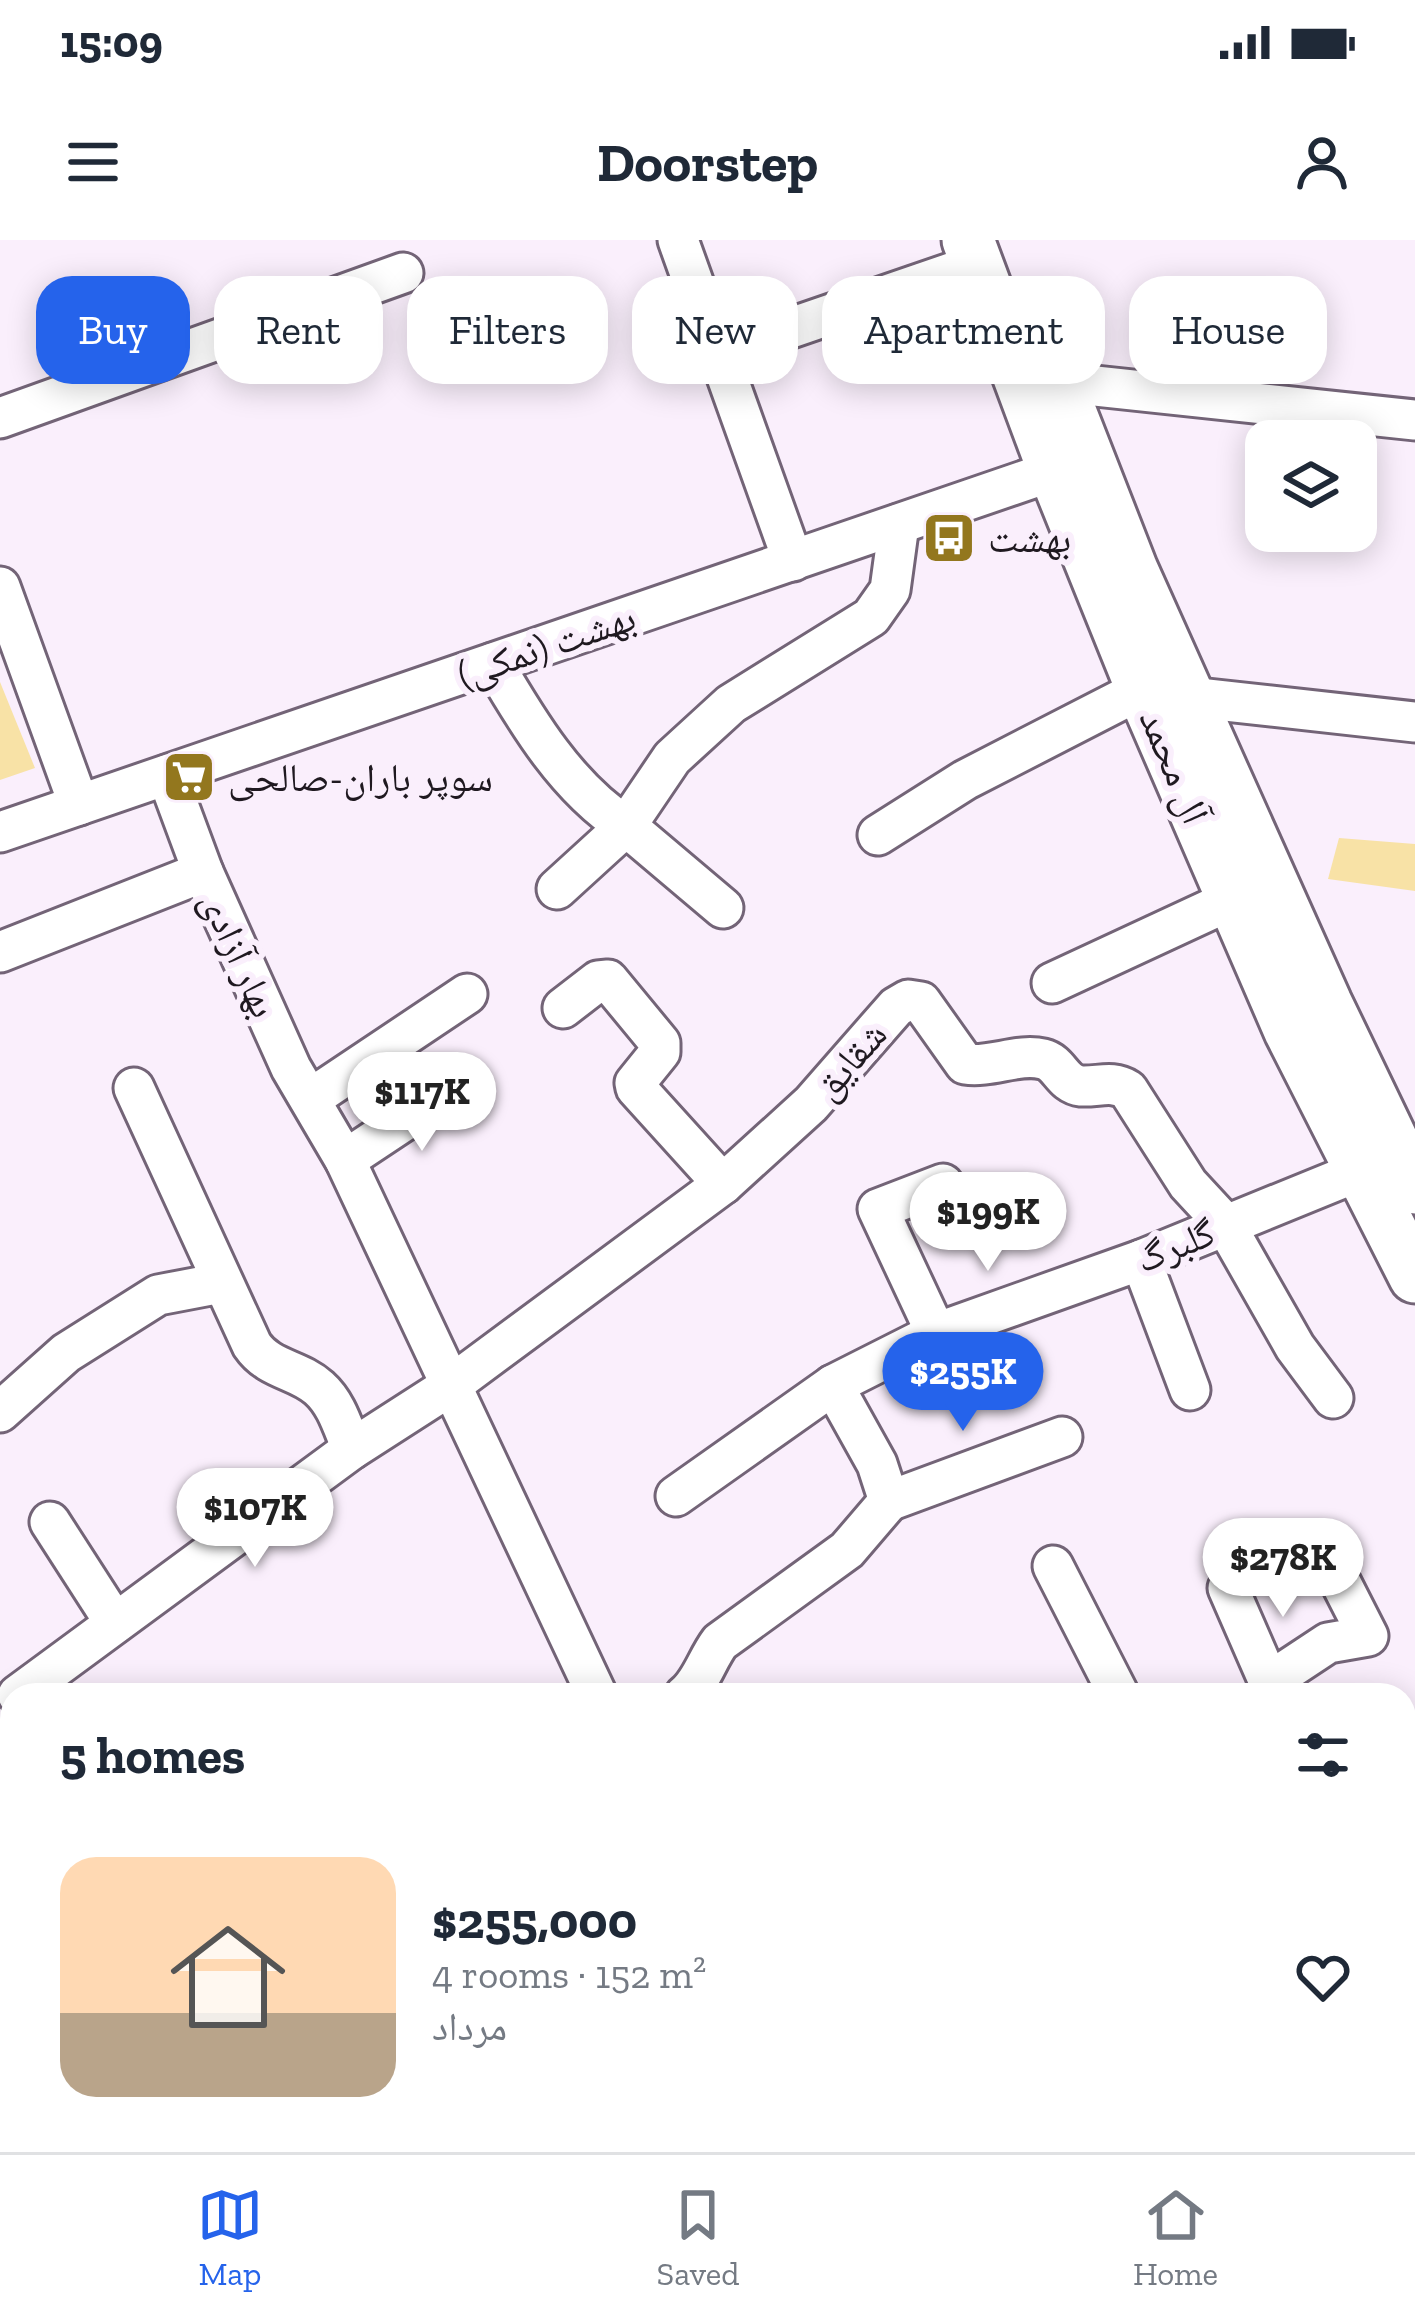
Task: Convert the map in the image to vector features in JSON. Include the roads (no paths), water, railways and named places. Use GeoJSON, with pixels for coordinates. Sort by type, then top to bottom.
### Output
{"type":"FeatureCollection","features":[{"type":"Feature","properties":{"kind":"main road","name":"آل محمد"},"geometry":{"type":"LineString","coordinates":[[983,248],[999,276]]}},
{"type":"Feature","properties":{"kind":"main road","name":"آل محمد"},"geometry":{"type":"LineString","coordinates":[[983,248],[1072,465],[1132,570],[1233,899],[1290,1031],[1415,1277]]}},
{"type":"Feature","properties":{"kind":"main road","name":"آل محمد"},"geometry":{"type":"LineString","coordinates":[[1058,384],[1072,465]]}},
{"type":"Feature","properties":{"kind":"main road","name":"آل محمد"},"geometry":{"type":"LineString","coordinates":[[1166,693],[1396,1109],[1415,1188]]}},
{"type":"Feature","properties":{"kind":"street"},"geometry":{"type":"LineString","coordinates":[[678,240],[691,276]]}},
{"type":"Feature","properties":{"kind":"street"},"geometry":{"type":"LineString","coordinates":[[798,321],[983,248]]}},
{"type":"Feature","properties":{"kind":"street"},"geometry":{"type":"LineString","coordinates":[[0,418],[403,273]]}},
{"type":"Feature","properties":{"kind":"street"},"geometry":{"type":"LineString","coordinates":[[729,384],[793,561]]}},
{"type":"Feature","properties":{"kind":"street"},"geometry":{"type":"LineString","coordinates":[[1077,384],[1415,420]]}},
{"type":"Feature","properties":{"kind":"street","name":"بهشت (نمکی)"},"geometry":{"type":"LineString","coordinates":[[0,832],[1072,465]]}},
{"type":"Feature","properties":{"kind":"street"},"geometry":{"type":"LineString","coordinates":[[557,889],[626,826],[672,758],[730,704],[872,617],[890,590],[898,524]]}},
{"type":"Feature","properties":{"kind":"street"},"geometry":{"type":"LineString","coordinates":[[0,586],[79,805]]}},
{"type":"Feature","properties":{"kind":"street"},"geometry":{"type":"LineString","coordinates":[[493,663],[535,734],[607,814],[723,908]]}},
{"type":"Feature","properties":{"kind":"street"},"geometry":{"type":"LineString","coordinates":[[878,835],[965,780],[1166,693],[1415,722]]}},
{"type":"Feature","properties":{"kind":"street","name":"بهار آزادی"},"geometry":{"type":"LineString","coordinates":[[167,775],[203,872],[291,1068],[345,1160],[591,1683]]}},
{"type":"Feature","properties":{"kind":"street"},"geometry":{"type":"LineString","coordinates":[[0,952],[203,872]]}},
{"type":"Feature","properties":{"kind":"street"},"geometry":{"type":"LineString","coordinates":[[1052,983],[1233,899]]}},
{"type":"Feature","properties":{"kind":"street"},"geometry":{"type":"LineString","coordinates":[[563,1008],[598,981],[608,980],[661,1043],[661,1052],[635,1083],[636,1088],[723,1184]]}},
{"type":"Feature","properties":{"kind":"street"},"geometry":{"type":"LineString","coordinates":[[310,1099],[467,994]]}},
{"type":"Feature","properties":{"kind":"street","name":"شقایق"},"geometry":{"type":"LineString","coordinates":[[31,1683],[352,1450],[450,1386],[723,1184],[811,1104],[896,1006],[908,1000],[921,1002],[965,1064],[1037,1058],[1051,1061],[1076,1086],[1122,1085],[1188,1184],[1226,1224]]}},
{"type":"Feature","properties":{"kind":"street"},"geometry":{"type":"LineString","coordinates":[[345,1160],[458,1085]]}},
{"type":"Feature","properties":{"kind":"street"},"geometry":{"type":"LineString","coordinates":[[134,1088],[221,1283],[258,1353],[266,1362],[316,1385],[334,1406],[352,1450]]}},
{"type":"Feature","properties":{"kind":"street","name":"گلبرگ"},"geometry":{"type":"LineString","coordinates":[[676,1496],[833,1385],[936,1333],[1141,1260],[1362,1170]]}},
{"type":"Feature","properties":{"kind":"street"},"geometry":{"type":"LineString","coordinates":[[936,1333],[878,1209],[943,1184]]}},
{"type":"Feature","properties":{"kind":"street"},"geometry":{"type":"LineString","coordinates":[[1226,1224],[1295,1347],[1333,1398]]}},
{"type":"Feature","properties":{"kind":"street"},"geometry":{"type":"LineString","coordinates":[[1141,1260],[1190,1390]]}},
{"type":"Feature","properties":{"kind":"street"},"geometry":{"type":"LineString","coordinates":[[0,1412],[66,1353],[158,1295],[221,1283]]}},
{"type":"Feature","properties":{"kind":"street"},"geometry":{"type":"LineString","coordinates":[[833,1385],[877,1464],[889,1501]]}},
{"type":"Feature","properties":{"kind":"street"},"geometry":{"type":"LineString","coordinates":[[697,1683],[720,1642],[848,1550],[889,1501],[1063,1437]]}},
{"type":"Feature","properties":{"kind":"street"},"geometry":{"type":"LineString","coordinates":[[50,1522],[115,1623]]}},
{"type":"Feature","properties":{"kind":"street"},"geometry":{"type":"LineString","coordinates":[[1054,1566],[1113,1683]]}},
{"type":"Feature","properties":{"kind":"street"},"geometry":{"type":"LineString","coordinates":[[1280,1683],[1328,1643],[1368,1636],[1341,1583]]}},
{"type":"Feature","properties":{"kind":"street"},"geometry":{"type":"LineString","coordinates":[[1228,1588],[1270,1683]]}},
{"type":"Feature","properties":{"kind":"place","name":"بهشت"},"geometry":{"type":"Point","coordinates":[949,538]}},
{"type":"Feature","properties":{"kind":"place","name":"سوپر باران-صالحی"},"geometry":{"type":"Point","coordinates":[189,777]}}]}
